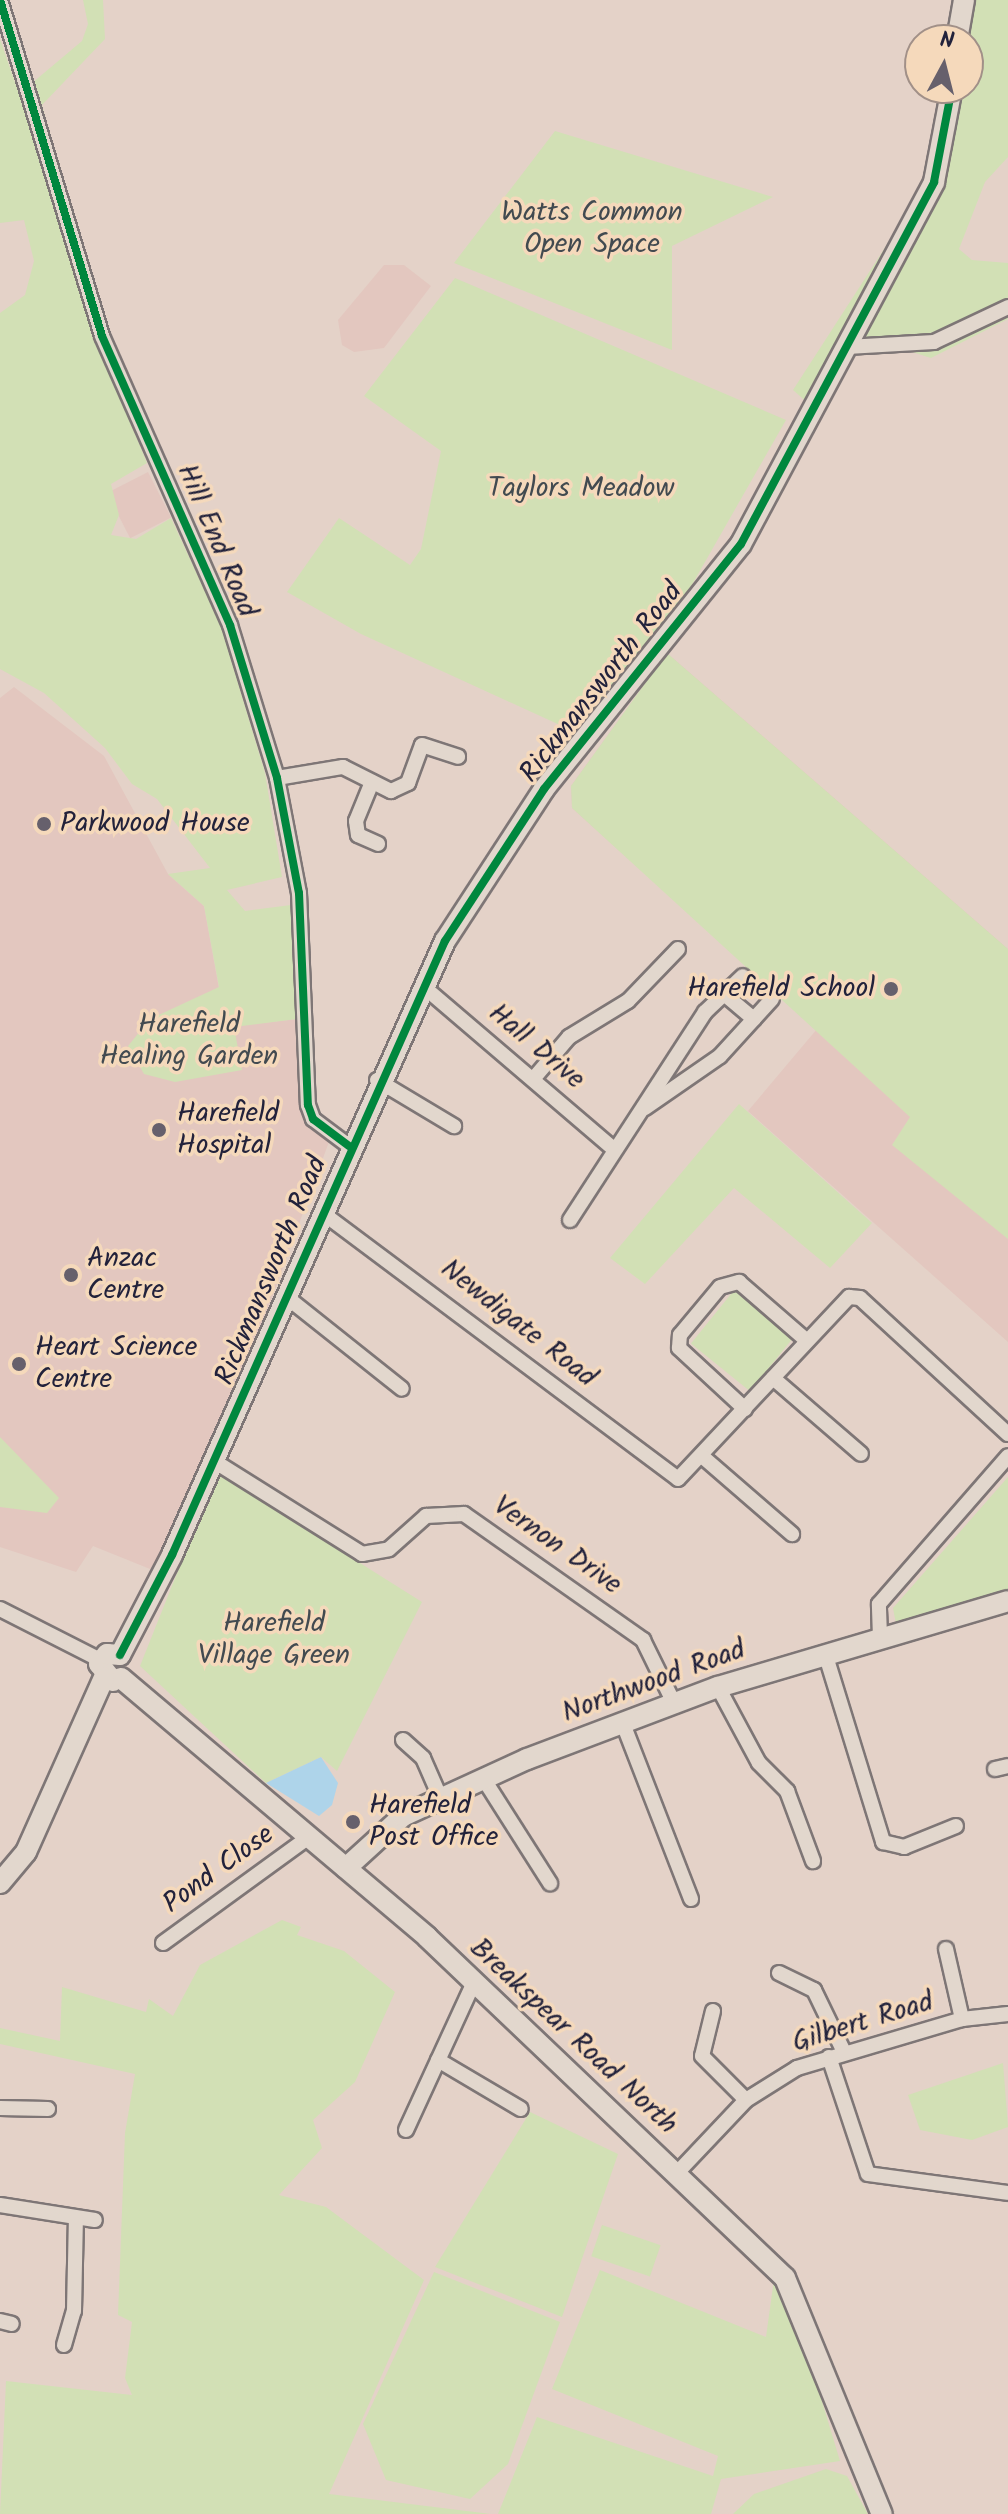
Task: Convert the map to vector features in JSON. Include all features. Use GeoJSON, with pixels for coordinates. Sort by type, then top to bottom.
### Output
{"type":"FeatureCollection","features":[{"type":"Feature","properties":{"kind":"street","name":"Hill End Road"},"geometry":{"type":"LineString","coordinates":[[0,0],[102,336],[230,625],[277,778],[299,893],[308,1105],[313,1119],[349,1146]]}},
{"type":"Feature","properties":{"kind":"street"},"geometry":{"type":"LineString","coordinates":[[960,24],[964,0]]}},
{"type":"Feature","properties":{"kind":"street","name":"Rickmansworth Road"},"geometry":{"type":"LineString","coordinates":[[0,1883],[26,1852],[111,1668],[214,1461],[289,1299],[377,1080],[445,941],[544,789],[741,544],[934,182],[949,104]]}},
{"type":"Feature","properties":{"kind":"street"},"geometry":{"type":"LineString","coordinates":[[847,347],[934,342],[1008,307]]}},
{"type":"Feature","properties":{"kind":"street"},"geometry":{"type":"LineString","coordinates":[[277,778],[343,767],[391,791],[408,783],[422,745],[458,757]]}},
{"type":"Feature","properties":{"kind":"street"},"geometry":{"type":"LineString","coordinates":[[372,782],[356,821],[358,835],[378,844]]}},
{"type":"Feature","properties":{"kind":"street"},"geometry":{"type":"LineString","coordinates":[[534,1078],[569,1037],[628,1001],[678,949]]}},
{"type":"Feature","properties":{"kind":"street"},"geometry":{"type":"LineString","coordinates":[[570,1220],[638,1113],[724,994],[743,976]]}},
{"type":"Feature","properties":{"kind":"street","name":"Hall Drive"},"geometry":{"type":"LineString","coordinates":[[424,987],[614,1149]]}},
{"type":"Feature","properties":{"kind":"street"},"geometry":{"type":"LineString","coordinates":[[724,994],[754,1019]]}},
{"type":"Feature","properties":{"kind":"street"},"geometry":{"type":"LineString","coordinates":[[638,1113],[720,1056],[772,999]]}},
{"type":"Feature","properties":{"kind":"street"},"geometry":{"type":"LineString","coordinates":[[377,1080],[454,1126]]}},
{"type":"Feature","properties":{"kind":"street","name":"Newdigate Road"},"geometry":{"type":"LineString","coordinates":[[324,1214],[678,1479],[703,1457]]}},
{"type":"Feature","properties":{"kind":"street"},"geometry":{"type":"LineString","coordinates":[[745,1409],[679,1348],[680,1335],[720,1287],[739,1282],[806,1340]]}},
{"type":"Feature","properties":{"kind":"street"},"geometry":{"type":"LineString","coordinates":[[792,1534],[703,1457],[840,1302],[860,1298],[1008,1434]]}},
{"type":"Feature","properties":{"kind":"street"},"geometry":{"type":"LineString","coordinates":[[289,1299],[402,1389]]}},
{"type":"Feature","properties":{"kind":"street"},"geometry":{"type":"LineString","coordinates":[[773,1378],[861,1454]]}},
{"type":"Feature","properties":{"kind":"street"},"geometry":{"type":"LineString","coordinates":[[880,1637],[879,1604],[1008,1456]]}},
{"type":"Feature","properties":{"kind":"street","name":"Vernon Drive"},"geometry":{"type":"LineString","coordinates":[[214,1461],[362,1554],[389,1549],[426,1516],[464,1514],[643,1640],[674,1703]]}},
{"type":"Feature","properties":{"kind":"street","name":"Northwood Road"},"geometry":{"type":"LineString","coordinates":[[346,1868],[379,1833],[440,1797],[622,1721],[825,1653],[1008,1601]]}},
{"type":"Feature","properties":{"kind":"street"},"geometry":{"type":"LineString","coordinates":[[0,1609],[111,1668]]}},
{"type":"Feature","properties":{"kind":"street"},"geometry":{"type":"LineString","coordinates":[[825,1653],[883,1842],[904,1847],[956,1826]]}},
{"type":"Feature","properties":{"kind":"street","name":"Breakspear Road North"},"geometry":{"type":"LineString","coordinates":[[111,1668],[305,1840],[346,1868],[474,1982],[785,2278],[882,2514]]}},
{"type":"Feature","properties":{"kind":"street"},"geometry":{"type":"LineString","coordinates":[[718,1687],[759,1763],[787,1791],[813,1861]]}},
{"type":"Feature","properties":{"kind":"street"},"geometry":{"type":"LineString","coordinates":[[622,1721],[691,1899]]}},
{"type":"Feature","properties":{"kind":"street"},"geometry":{"type":"LineString","coordinates":[[403,1740],[423,1758],[440,1797]]}},
{"type":"Feature","properties":{"kind":"street"},"geometry":{"type":"LineString","coordinates":[[483,1778],[550,1883]]}},
{"type":"Feature","properties":{"kind":"street","name":"Pond Close"},"geometry":{"type":"LineString","coordinates":[[163,1943],[305,1840]]}},
{"type":"Feature","properties":{"kind":"street"},"geometry":{"type":"LineString","coordinates":[[946,1949],[962,2019]]}},
{"type":"Feature","properties":{"kind":"street"},"geometry":{"type":"LineString","coordinates":[[779,1973],[814,1990],[844,2052]]}},
{"type":"Feature","properties":{"kind":"street"},"geometry":{"type":"LineString","coordinates":[[406,2130],[474,1982]]}},
{"type":"Feature","properties":{"kind":"street"},"geometry":{"type":"LineString","coordinates":[[713,2011],[702,2056],[746,2100]]}},
{"type":"Feature","properties":{"kind":"street","name":"Gilbert Road"},"geometry":{"type":"LineString","coordinates":[[677,2173],[746,2100],[829,2057],[962,2019],[1008,2014]]}},
{"type":"Feature","properties":{"kind":"street"},"geometry":{"type":"LineString","coordinates":[[829,2057],[868,2174],[1008,2193]]}},
{"type":"Feature","properties":{"kind":"street"},"geometry":{"type":"LineString","coordinates":[[438,2060],[521,2109]]}},
{"type":"Feature","properties":{"kind":"street"},"geometry":{"type":"LineString","coordinates":[[0,2108],[48,2109]]}},
{"type":"Feature","properties":{"kind":"street"},"geometry":{"type":"LineString","coordinates":[[0,2205],[95,2220]]}},
{"type":"Feature","properties":{"kind":"street"},"geometry":{"type":"LineString","coordinates":[[64,2345],[74,2311],[76,2219]]}},
{"type":"Feature","properties":{"kind":"shaded area"},"geometry":{"type":"Polygon","coordinates":[[[384,265],[404,265],[431,286],[384,348],[354,352],[342,345],[338,320],[384,265]]]}},
{"type":"Feature","properties":{"kind":"shaded area"},"geometry":{"type":"Polygon","coordinates":[[[148,472],[171,517],[130,538],[107,493],[148,472]]]}},
{"type":"Feature","properties":{"kind":"shaded area","name":"Harefield School"},"geometry":{"type":"Polygon","coordinates":[[[667,653],[1008,949],[1008,1342],[748,1111],[817,1029],[572,808],[571,786],[667,653]]]}},
{"type":"Feature","properties":{"kind":"shaded area","name":"Harefield Hospital"},"geometry":{"type":"Polygon","coordinates":[[[14,687],[104,756],[168,874],[204,906],[226,1027],[297,1019],[307,1121],[330,1139],[220,1440],[160,1573],[93,1546],[76,1572],[0,1547],[0,698],[14,687]]]}},
{"type":"Feature","properties":{"kind":"green space","name":"Harefield Healing Garden"},"geometry":{"type":"Polygon","coordinates":[[[83,0],[103,0],[105,39],[42,105],[103,320],[102,353],[147,463],[111,484],[119,515],[111,535],[136,539],[171,518],[221,626],[265,773],[282,877],[227,890],[245,911],[291,905],[297,1019],[234,1027],[242,1070],[175,1082],[144,1074],[128,1046],[150,1019],[219,987],[204,906],[168,874],[210,868],[157,799],[132,784],[105,748],[44,693],[0,669],[0,313],[25,295],[34,261],[24,220],[0,223],[0,39],[19,94],[82,41],[88,24],[83,0]]]}},
{"type":"Feature","properties":{"kind":"green space"},"geometry":{"type":"Polygon","coordinates":[[[967,0],[1008,0],[1008,157],[985,182],[959,249],[972,260],[1008,263],[1008,319],[931,358],[862,336],[817,411],[793,390],[948,150],[954,104],[984,104],[984,24],[967,24],[967,0]]]}},
{"type":"Feature","properties":{"kind":"green space","name":"Watts Common Open Space"},"geometry":{"type":"Polygon","coordinates":[[[555,131],[773,197],[672,246],[672,350],[454,263],[555,131]]]}},
{"type":"Feature","properties":{"kind":"green space","name":"Taylors Meadow"},"geometry":{"type":"Polygon","coordinates":[[[455,278],[786,420],[689,590],[595,714],[573,731],[361,634],[287,592],[339,518],[410,565],[421,549],[441,451],[364,396],[455,278]]]}},
{"type":"Feature","properties":{"kind":"green space","name":"Harefield School"},"geometry":{"type":"Polygon","coordinates":[[[667,653],[1008,949],[1008,1239],[892,1145],[910,1117],[572,808],[571,786],[667,653]]]}},
{"type":"Feature","properties":{"kind":"green space"},"geometry":{"type":"Polygon","coordinates":[[[739,1104],[872,1223],[830,1268],[734,1188],[645,1284],[610,1258],[739,1104]]]}},
{"type":"Feature","properties":{"kind":"green space"},"geometry":{"type":"Polygon","coordinates":[[[735,1289],[794,1337],[750,1391],[691,1343],[735,1289]]]}},
{"type":"Feature","properties":{"kind":"green space"},"geometry":{"type":"Polygon","coordinates":[[[0,1437],[59,1498],[47,1513],[0,1507],[0,1437]]]}},
{"type":"Feature","properties":{"kind":"green space","name":"Harefield Village Green"},"geometry":{"type":"Polygon","coordinates":[[[217,1473],[422,1602],[337,1771],[321,1757],[266,1783],[140,1666],[217,1473]]]}},
{"type":"Feature","properties":{"kind":"green space"},"geometry":{"type":"Polygon","coordinates":[[[1008,1477],[1008,1599],[897,1629],[893,1608],[1008,1477]]]}},
{"type":"Feature","properties":{"kind":"green space"},"geometry":{"type":"Polygon","coordinates":[[[282,1920],[301,1927],[297,1935],[344,1951],[395,1992],[355,2082],[313,2120],[322,2148],[279,2195],[326,2207],[424,2280],[329,2494],[491,2514],[0,2514],[6,2381],[132,2395],[125,2378],[132,2322],[118,2315],[125,2133],[135,2074],[0,2044],[0,2028],[60,2041],[62,1987],[146,2012],[149,1999],[173,2016],[200,1965],[282,1920]]]}},
{"type":"Feature","properties":{"kind":"green space"},"geometry":{"type":"Polygon","coordinates":[[[1003,2063],[1008,2127],[972,2140],[920,2130],[908,2095],[1003,2063]]]}},
{"type":"Feature","properties":{"kind":"green space"},"geometry":{"type":"Polygon","coordinates":[[[530,2112],[618,2154],[562,2317],[435,2267],[530,2112]]]}},
{"type":"Feature","properties":{"kind":"green space"},"geometry":{"type":"Polygon","coordinates":[[[602,2225],[661,2245],[650,2276],[591,2256],[602,2225]]]}},
{"type":"Feature","properties":{"kind":"green space"},"geometry":{"type":"Polygon","coordinates":[[[600,2270],[766,2337],[774,2279],[792,2302],[840,2461],[721,2479],[711,2514],[498,2514],[537,2417],[713,2476],[718,2456],[552,2389],[600,2270]]]}},
{"type":"Feature","properties":{"kind":"green space"},"geometry":{"type":"Polygon","coordinates":[[[434,2272],[560,2322],[508,2464],[470,2499],[386,2480],[363,2424],[434,2272]]]}},
{"type":"Feature","properties":{"kind":"green space"},"geometry":{"type":"Polygon","coordinates":[[[826,2469],[847,2476],[868,2514],[733,2514],[754,2494],[826,2469]]]}},
{"type":"Feature","properties":{"kind":"water"},"geometry":{"type":"Polygon","coordinates":[[[321,1757],[338,1783],[332,1805],[319,1816],[266,1783],[321,1757]]]}},
{"type":"Feature","properties":{"kind":"cycle path"},"geometry":{"type":"LineString","coordinates":[[0,0],[102,336],[230,625],[277,778],[299,893],[308,1105],[313,1119],[349,1146]]}},
{"type":"Feature","properties":{"kind":"cycle path"},"geometry":{"type":"LineString","coordinates":[[120,1655],[172,1555],[445,941],[544,789],[741,544],[934,182],[949,104]]}},
{"type":"Feature","properties":{"kind":"place","name":"Parkwood House"},"geometry":{"type":"Point","coordinates":[44,824]}},
{"type":"Feature","properties":{"kind":"place","name":"Harefield School"},"geometry":{"type":"Point","coordinates":[891,989]}},
{"type":"Feature","properties":{"kind":"place","name":"Harefield Hospital"},"geometry":{"type":"Point","coordinates":[159,1130]}},
{"type":"Feature","properties":{"kind":"place","name":"Anzac Centre"},"geometry":{"type":"Point","coordinates":[71,1275]}},
{"type":"Feature","properties":{"kind":"place","name":"Heart Science Centre"},"geometry":{"type":"Point","coordinates":[19,1364]}},
{"type":"Feature","properties":{"kind":"place","name":"Harefield Post Office"},"geometry":{"type":"Point","coordinates":[353,1822]}}]}
